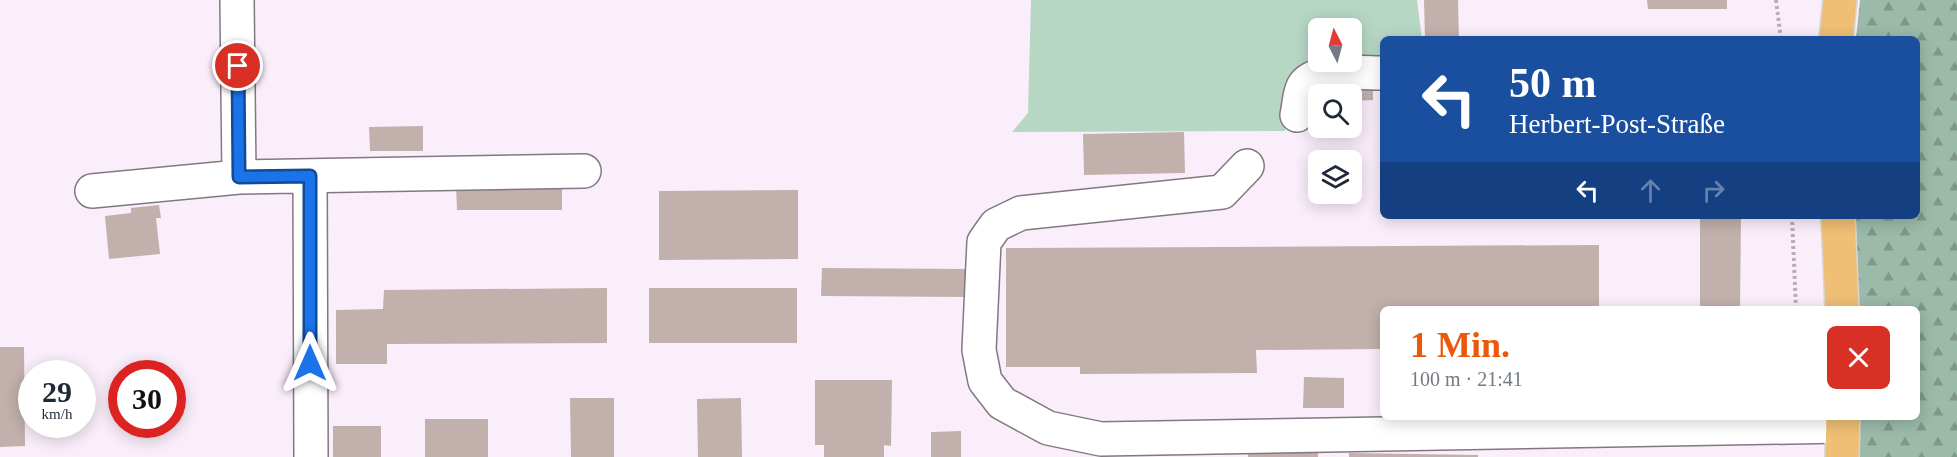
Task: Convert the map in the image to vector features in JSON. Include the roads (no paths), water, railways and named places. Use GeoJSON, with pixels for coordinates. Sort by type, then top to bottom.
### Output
{"type":"FeatureCollection","features":[{"type":"Feature","properties":{"kind":"main road"},"geometry":{"type":"LineString","coordinates":[[1836,36],[1840,0]]}},
{"type":"Feature","properties":{"kind":"main road"},"geometry":{"type":"LineString","coordinates":[[1838,219],[1842,306]]}},
{"type":"Feature","properties":{"kind":"street"},"geometry":{"type":"LineString","coordinates":[[237,0],[239,177]]}},
{"type":"Feature","properties":{"kind":"street"},"geometry":{"type":"LineString","coordinates":[[1297,115],[1303,86],[1312,78],[1331,73],[1380,73]]}},
{"type":"Feature","properties":{"kind":"street"},"geometry":{"type":"LineString","coordinates":[[1247,166],[1222,192],[1021,213],[996,225],[984,242],[979,350],[985,381],[1002,403],[1048,428],[1101,439],[1843,433]]}},
{"type":"Feature","properties":{"kind":"street"},"geometry":{"type":"LineString","coordinates":[[92,191],[239,177],[584,171]]}},
{"type":"Feature","properties":{"kind":"street"},"geometry":{"type":"LineString","coordinates":[[310,176],[311,457]]}}]}
